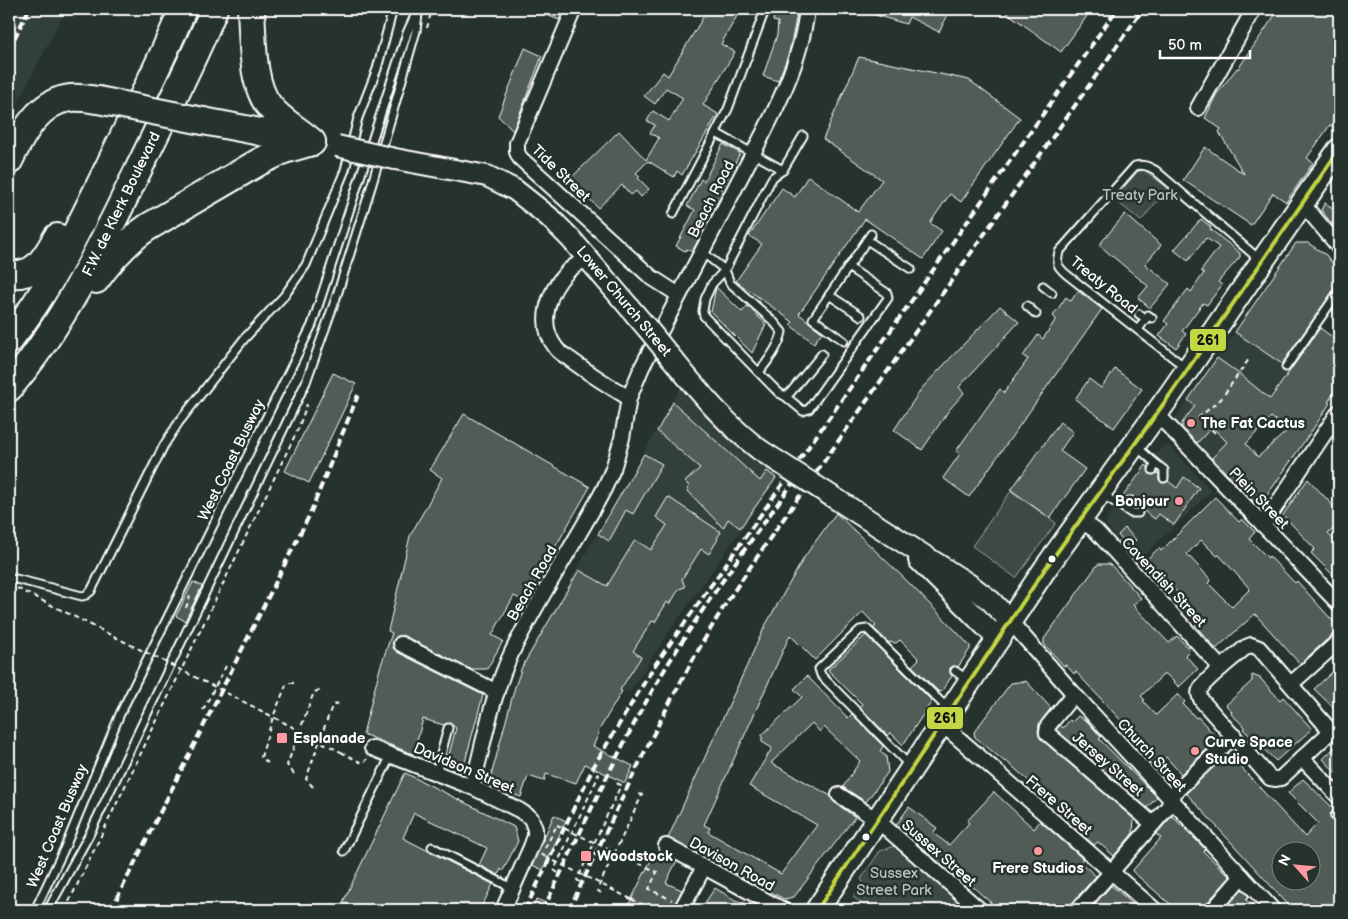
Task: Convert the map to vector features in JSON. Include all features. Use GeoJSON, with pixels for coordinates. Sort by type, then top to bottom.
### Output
{"type":"FeatureCollection","features":[{"type":"Feature","properties":{"kind":"highway","name":"F.W. de Klerk Boulevard"},"geometry":{"type":"LineString","coordinates":[[9,340],[43,294],[67,254],[168,45],[183,9]]}},
{"type":"Feature","properties":{"kind":"highway","name":"F.W. de Klerk Boulevard"},"geometry":{"type":"LineString","coordinates":[[9,388],[47,339],[91,265],[194,55],[214,9]]}},
{"type":"Feature","properties":{"kind":"highway"},"geometry":{"type":"LineString","coordinates":[[251,9],[256,80],[269,106],[289,125],[312,142]]}},
{"type":"Feature","properties":{"kind":"highway"},"geometry":{"type":"LineString","coordinates":[[9,162],[32,120],[49,104],[71,98],[98,100],[312,142]]}},
{"type":"Feature","properties":{"kind":"highway"},"geometry":{"type":"LineString","coordinates":[[47,339],[68,322],[106,266],[136,235],[259,162],[284,150],[312,142]]}},
{"type":"Feature","properties":{"kind":"highway"},"geometry":{"type":"LineString","coordinates":[[9,274],[18,275],[30,272],[40,264],[66,222],[90,204]]}},
{"type":"Feature","properties":{"kind":"main road","name":"Lower Church Street"},"geometry":{"type":"LineString","coordinates":[[312,142],[487,176],[515,190],[549,217],[587,257],[719,415],[739,434],[760,450],[897,537],[1004,630]]}},
{"type":"Feature","properties":{"kind":"main road"},"geometry":{"type":"LineString","coordinates":[[817,910],[946,718],[963,677],[1004,630],[1339,150]]}},
{"type":"Feature","properties":{"kind":"street","name":"Tide Street"},"geometry":{"type":"LineString","coordinates":[[574,9],[517,143],[517,152],[520,158],[552,189],[651,277],[679,295]]}},
{"type":"Feature","properties":{"kind":"street","name":"Beach Road"},"geometry":{"type":"LineString","coordinates":[[472,787],[497,692],[512,653],[524,628],[604,489],[622,438],[629,398],[642,367],[788,82],[798,54],[807,9]]}},
{"type":"Feature","properties":{"kind":"street"},"geometry":{"type":"LineString","coordinates":[[1198,108],[1254,9]]}},
{"type":"Feature","properties":{"kind":"street"},"geometry":{"type":"LineString","coordinates":[[1302,203],[1339,247]]}},
{"type":"Feature","properties":{"kind":"street"},"geometry":{"type":"LineString","coordinates":[[587,257],[568,271],[548,303],[546,318],[547,334],[556,349],[599,381],[629,398]]}},
{"type":"Feature","properties":{"kind":"street"},"geometry":{"type":"LineString","coordinates":[[1263,525],[1339,412]]}},
{"type":"Feature","properties":{"kind":"street","name":"Plein Street"},"geometry":{"type":"LineString","coordinates":[[1156,413],[1339,604]]}},
{"type":"Feature","properties":{"kind":"street","name":"Cavendish Street"},"geometry":{"type":"LineString","coordinates":[[1080,520],[1096,531],[1221,668]]}},
{"type":"Feature","properties":{"kind":"street","name":"Church Street"},"geometry":{"type":"LineString","coordinates":[[1004,630],[1074,694],[1273,910]]}},
{"type":"Feature","properties":{"kind":"street"},"geometry":{"type":"LineString","coordinates":[[1291,684],[1339,641]]}},
{"type":"Feature","properties":{"kind":"street"},"geometry":{"type":"LineString","coordinates":[[401,644],[497,692]]}},
{"type":"Feature","properties":{"kind":"street"},"geometry":{"type":"LineString","coordinates":[[1250,645],[1259,648],[1334,732],[1327,735],[1282,778],[1270,778],[1199,696],[1201,688],[1221,668],[1246,647],[1250,645]]}},
{"type":"Feature","properties":{"kind":"street","name":"Jersey Street"},"geometry":{"type":"LineString","coordinates":[[1074,694],[1048,726],[1047,733],[1153,824]]}},
{"type":"Feature","properties":{"kind":"street","name":"Frere Street"},"geometry":{"type":"LineString","coordinates":[[946,718],[1111,872],[1155,910]]}},
{"type":"Feature","properties":{"kind":"street"},"geometry":{"type":"LineString","coordinates":[[1078,910],[1168,807],[1175,792],[1234,736]]}},
{"type":"Feature","properties":{"kind":"street","name":"Davidson Street"},"geometry":{"type":"LineString","coordinates":[[372,748],[472,787],[531,818],[535,829],[531,847],[512,888]]}},
{"type":"Feature","properties":{"kind":"street"},"geometry":{"type":"LineString","coordinates":[[1302,758],[1339,797]]}},
{"type":"Feature","properties":{"kind":"street","name":"Sussex Street"},"geometry":{"type":"LineString","coordinates":[[839,795],[877,820],[980,910]]}},
{"type":"Feature","properties":{"kind":"street","name":"Davison Road"},"geometry":{"type":"LineString","coordinates":[[666,846],[783,910]]}},
{"type":"Feature","properties":{"kind":"street"},"geometry":{"type":"LineString","coordinates":[[680,907],[704,867]]}},
{"type":"Feature","properties":{"kind":"street"},"geometry":{"type":"LineString","coordinates":[[1213,910],[1242,876]]}},
{"type":"Feature","properties":{"kind":"street"},"geometry":{"type":"LineString","coordinates":[[503,910],[512,888]]}},
{"type":"Feature","properties":{"kind":"lane"},"geometry":{"type":"LineString","coordinates":[[9,584],[11,580],[16,579],[82,596],[91,591],[164,444],[244,339],[284,296],[306,265],[345,170],[358,118],[377,68],[393,9]]}},
{"type":"Feature","properties":{"kind":"lane","name":"West Coast Busway"},"geometry":{"type":"LineString","coordinates":[[35,910],[66,845],[120,714],[312,325],[406,33],[418,9]]}},
{"type":"Feature","properties":{"kind":"lane","name":"West Coast Busway"},"geometry":{"type":"LineString","coordinates":[[48,910],[72,870],[235,529],[284,432],[306,382],[336,298],[388,132],[416,31],[418,9]]}},
{"type":"Feature","properties":{"kind":"lane"},"geometry":{"type":"LineString","coordinates":[[673,214],[728,109],[764,10]]}},
{"type":"Feature","properties":{"kind":"lane"},"geometry":{"type":"LineString","coordinates":[[716,133],[783,170]]}},
{"type":"Feature","properties":{"kind":"lane"},"geometry":{"type":"LineString","coordinates":[[803,136],[783,170],[773,177],[725,270],[712,284],[705,299],[704,316],[779,393],[802,411],[809,409],[888,298],[886,293],[848,267]]}},
{"type":"Feature","properties":{"kind":"lane","name":"Treaty Road"},"geometry":{"type":"LineString","coordinates":[[1187,369],[1066,274],[1056,262],[1059,252],[1135,166],[1141,165],[1155,170],[1262,261]]}},
{"type":"Feature","properties":{"kind":"lane"},"geometry":{"type":"LineString","coordinates":[[844,341],[813,319],[869,237],[911,270]]}},
{"type":"Feature","properties":{"kind":"lane"},"geometry":{"type":"LineString","coordinates":[[702,252],[725,270],[730,283],[773,321],[782,332],[781,338],[770,358],[759,372]]}},
{"type":"Feature","properties":{"kind":"lane"},"geometry":{"type":"LineString","coordinates":[[1043,286],[1052,293]]}},
{"type":"Feature","properties":{"kind":"lane"},"geometry":{"type":"LineString","coordinates":[[1286,367],[1339,292]]}},
{"type":"Feature","properties":{"kind":"lane"},"geometry":{"type":"LineString","coordinates":[[829,295],[861,316]]}},
{"type":"Feature","properties":{"kind":"lane"},"geometry":{"type":"LineString","coordinates":[[1027,306],[1036,314]]}},
{"type":"Feature","properties":{"kind":"lane"},"geometry":{"type":"LineString","coordinates":[[1138,330],[1149,319],[1139,314]]}},
{"type":"Feature","properties":{"kind":"lane"},"geometry":{"type":"LineString","coordinates":[[785,396],[790,393],[822,354]]}},
{"type":"Feature","properties":{"kind":"lane"},"geometry":{"type":"LineString","coordinates":[[1134,445],[1154,466],[1164,470],[1164,478]]}},
{"type":"Feature","properties":{"kind":"lane"},"geometry":{"type":"LineString","coordinates":[[1100,492],[1131,513],[1138,513]]}},
{"type":"Feature","properties":{"kind":"lane"},"geometry":{"type":"LineString","coordinates":[[1122,507],[1130,501]]}},
{"type":"Feature","properties":{"kind":"lane"},"geometry":{"type":"LineString","coordinates":[[912,768],[820,675],[820,667],[860,630],[870,631],[946,718]]}},
{"type":"Feature","properties":{"kind":"lane"},"geometry":{"type":"LineString","coordinates":[[436,773],[448,728]]}},
{"type":"Feature","properties":{"kind":"lane"},"geometry":{"type":"LineString","coordinates":[[344,850],[391,755]]}},
{"type":"Feature","properties":{"kind":"lane"},"geometry":{"type":"LineString","coordinates":[[432,847],[512,888]]}},
{"type":"Feature","properties":{"kind":"path"},"geometry":{"type":"LineString","coordinates":[[1215,433],[1198,417],[1221,399],[1249,359]]}},
{"type":"Feature","properties":{"kind":"path"},"geometry":{"type":"LineString","coordinates":[[9,584],[360,762]]}},
{"type":"Feature","properties":{"kind":"path"},"geometry":{"type":"LineString","coordinates":[[185,610],[192,592]]}},
{"type":"Feature","properties":{"kind":"path"},"geometry":{"type":"LineString","coordinates":[[203,710],[226,666]]}},
{"type":"Feature","properties":{"kind":"path"},"geometry":{"type":"LineString","coordinates":[[268,763],[261,757],[273,717],[287,682],[294,683]]}},
{"type":"Feature","properties":{"kind":"path"},"geometry":{"type":"LineString","coordinates":[[294,774],[287,765],[314,692],[322,690]]}},
{"type":"Feature","properties":{"kind":"path"},"geometry":{"type":"LineString","coordinates":[[313,787],[306,779],[332,706],[341,702]]}},
{"type":"Feature","properties":{"kind":"path"},"geometry":{"type":"LineString","coordinates":[[558,873],[554,870],[599,775],[595,773]]}},
{"type":"Feature","properties":{"kind":"path"},"geometry":{"type":"LineString","coordinates":[[580,882],[576,880],[622,785],[616,783]]}},
{"type":"Feature","properties":{"kind":"path"},"geometry":{"type":"LineString","coordinates":[[601,893],[597,890],[642,795],[637,793]]}},
{"type":"Feature","properties":{"kind":"path"},"geometry":{"type":"LineString","coordinates":[[557,825],[657,872],[649,889],[680,907]]}},
{"type":"Feature","properties":{"kind":"path"},"geometry":{"type":"LineString","coordinates":[[546,858],[654,910]]}},
{"type":"Feature","properties":{"kind":"shaded area"},"geometry":{"type":"Polygon","coordinates":[[[9,9],[66,9],[9,120],[9,9]]]}},
{"type":"Feature","properties":{"kind":"shaded area"},"geometry":{"type":"Polygon","coordinates":[[[1235,332],[1314,386],[1299,408],[1273,391],[1269,398],[1211,459],[1175,422],[1177,416],[1235,332]]]}},
{"type":"Feature","properties":{"kind":"shaded area"},"geometry":{"type":"Polygon","coordinates":[[[681,387],[713,425],[732,443],[779,476],[669,632],[629,693],[571,659],[554,686],[521,667],[681,387]]]}},
{"type":"Feature","properties":{"kind":"shaded area"},"geometry":{"type":"Polygon","coordinates":[[[1169,445],[1212,491],[1139,560],[1107,527],[1107,518],[1162,446],[1169,445]]]}},
{"type":"Feature","properties":{"kind":"green space","name":"Treaty Park"},"geometry":{"type":"Polygon","coordinates":[[[1144,170],[1168,188],[1141,221],[1114,199],[1137,172],[1144,170]]]}},
{"type":"Feature","properties":{"kind":"green space"},"geometry":{"type":"Polygon","coordinates":[[[1011,491],[1056,523],[1016,578],[972,546],[1011,491]]]}},
{"type":"Feature","properties":{"kind":"green space","name":"Sussex Street Park"},"geometry":{"type":"Polygon","coordinates":[[[895,846],[968,910],[870,910],[853,897],[863,882],[861,879],[880,851],[895,846]]]}},
{"type":"Feature","properties":{"kind":"building"},"geometry":{"type":"Polygon","coordinates":[[[532,9],[564,9],[559,20],[532,9]]]}},
{"type":"Feature","properties":{"kind":"building"},"geometry":{"type":"Polygon","coordinates":[[[708,9],[741,9],[721,44],[735,52],[703,105],[718,114],[682,175],[677,171],[674,177],[648,161],[636,173],[640,176],[638,178],[649,189],[641,197],[636,191],[631,195],[622,185],[598,208],[570,179],[619,131],[646,160],[659,138],[650,133],[655,125],[647,121],[653,111],[669,121],[683,98],[666,88],[655,104],[644,96],[663,72],[668,76],[708,9]]]}},
{"type":"Feature","properties":{"kind":"building"},"geometry":{"type":"Polygon","coordinates":[[[775,9],[798,9],[789,53],[778,81],[763,76],[777,35],[778,22],[773,21],[775,9]]]}},
{"type":"Feature","properties":{"kind":"building"},"geometry":{"type":"Polygon","coordinates":[[[862,9],[951,9],[939,32],[909,17],[906,24],[862,11],[862,9]]]}},
{"type":"Feature","properties":{"kind":"building"},"geometry":{"type":"Polygon","coordinates":[[[1002,9],[1092,9],[1061,52],[1002,9]]]}},
{"type":"Feature","properties":{"kind":"building"},"geometry":{"type":"Polygon","coordinates":[[[1279,9],[1339,9],[1339,120],[1334,128],[1330,125],[1307,158],[1313,163],[1286,202],[1273,193],[1251,225],[1183,180],[1205,147],[1244,174],[1219,132],[1221,129],[1205,118],[1216,95],[1238,69],[1279,9]]]}},
{"type":"Feature","properties":{"kind":"building"},"geometry":{"type":"Polygon","coordinates":[[[525,48],[542,56],[513,131],[498,116],[525,48]]]}},
{"type":"Feature","properties":{"kind":"building"},"geometry":{"type":"Polygon","coordinates":[[[859,57],[969,80],[1020,118],[961,202],[950,194],[930,223],[942,231],[923,259],[865,219],[799,314],[822,332],[814,343],[790,325],[793,322],[736,281],[762,244],[749,236],[782,188],[795,197],[808,176],[858,212],[882,180],[823,139],[859,57]]]}},
{"type":"Feature","properties":{"kind":"building"},"geometry":{"type":"Polygon","coordinates":[[[723,144],[740,153],[721,191],[723,192],[692,252],[687,249],[685,251],[676,246],[695,210],[687,206],[701,179],[704,181],[723,144]]]}},
{"type":"Feature","properties":{"kind":"building"},"geometry":{"type":"Polygon","coordinates":[[[1325,203],[1339,212],[1339,233],[1321,210],[1325,203]]]}},
{"type":"Feature","properties":{"kind":"building"},"geometry":{"type":"Polygon","coordinates":[[[1125,214],[1161,245],[1145,264],[1170,284],[1150,308],[1138,298],[1148,286],[1099,245],[1125,214]]]}},
{"type":"Feature","properties":{"kind":"building"},"geometry":{"type":"Polygon","coordinates":[[[1201,219],[1211,227],[1210,229],[1240,253],[1240,257],[1218,282],[1222,285],[1207,305],[1203,303],[1182,331],[1186,334],[1176,348],[1159,336],[1168,324],[1164,321],[1188,289],[1191,292],[1204,273],[1201,271],[1219,247],[1206,238],[1188,261],[1174,250],[1201,219]]]}},
{"type":"Feature","properties":{"kind":"building"},"geometry":{"type":"Polygon","coordinates":[[[1296,243],[1308,243],[1326,255],[1339,272],[1339,286],[1335,288],[1282,364],[1235,332],[1296,243]]]}},
{"type":"Feature","properties":{"kind":"building"},"geometry":{"type":"Polygon","coordinates":[[[716,287],[742,312],[747,306],[766,324],[752,353],[711,312],[716,287]]]}},
{"type":"Feature","properties":{"kind":"building"},"geometry":{"type":"Polygon","coordinates":[[[1078,291],[1102,309],[969,497],[943,478],[960,454],[956,451],[1000,389],[1004,393],[1028,359],[1023,356],[1038,335],[1043,339],[1056,319],[1053,316],[1066,297],[1071,301],[1078,291]]]}},
{"type":"Feature","properties":{"kind":"building"},"geometry":{"type":"Polygon","coordinates":[[[1339,300],[1339,316],[1332,310],[1339,300]]]}},
{"type":"Feature","properties":{"kind":"building"},"geometry":{"type":"Polygon","coordinates":[[[1000,306],[1019,322],[959,387],[964,393],[949,410],[922,450],[894,430],[922,388],[1000,306]]]}},
{"type":"Feature","properties":{"kind":"building"},"geometry":{"type":"Polygon","coordinates":[[[1320,328],[1339,342],[1339,385],[1317,423],[1259,507],[1212,458],[1227,442],[1212,427],[1197,443],[1182,428],[1182,423],[1195,406],[1188,400],[1217,358],[1270,399],[1320,328]],[[1271,417],[1246,444],[1258,457],[1288,430],[1271,417]]]}},
{"type":"Feature","properties":{"kind":"building"},"geometry":{"type":"Polygon","coordinates":[[[1115,369],[1142,389],[1114,428],[1075,399],[1089,379],[1101,388],[1115,369]]]}},
{"type":"Feature","properties":{"kind":"building"},"geometry":{"type":"Polygon","coordinates":[[[333,373],[356,384],[309,483],[285,471],[333,373]]]}},
{"type":"Feature","properties":{"kind":"building"},"geometry":{"type":"Polygon","coordinates":[[[673,402],[760,481],[767,471],[776,478],[740,528],[728,519],[723,528],[687,490],[689,486],[685,482],[700,468],[657,431],[673,402]]]}},
{"type":"Feature","properties":{"kind":"building"},"geometry":{"type":"Polygon","coordinates":[[[464,414],[590,487],[524,601],[514,596],[492,635],[503,641],[487,669],[470,669],[404,636],[397,636],[393,641],[393,648],[397,652],[483,695],[462,773],[446,766],[456,728],[450,723],[444,725],[423,719],[413,754],[363,734],[380,668],[392,633],[388,631],[410,536],[442,478],[430,470],[464,414]]]}},
{"type":"Feature","properties":{"kind":"building"},"geometry":{"type":"Polygon","coordinates":[[[1060,422],[1073,432],[1060,451],[1085,469],[1050,518],[1011,490],[1060,422]]]}},
{"type":"Feature","properties":{"kind":"building"},"geometry":{"type":"Polygon","coordinates":[[[644,454],[662,464],[633,514],[626,510],[609,541],[598,534],[644,454]]]}},
{"type":"Feature","properties":{"kind":"building"},"geometry":{"type":"Polygon","coordinates":[[[1146,465],[1149,473],[1152,475],[1159,474],[1159,480],[1162,483],[1168,481],[1177,488],[1184,477],[1199,488],[1174,525],[1159,514],[1155,519],[1134,504],[1133,496],[1125,498],[1123,496],[1146,465]]]}},
{"type":"Feature","properties":{"kind":"building"},"geometry":{"type":"Polygon","coordinates":[[[1308,479],[1339,512],[1339,523],[1328,534],[1339,545],[1339,581],[1311,553],[1315,549],[1283,515],[1308,479]]]}},
{"type":"Feature","properties":{"kind":"building"},"geometry":{"type":"Polygon","coordinates":[[[668,497],[721,532],[709,554],[701,549],[682,579],[685,587],[679,589],[670,604],[667,602],[655,622],[652,621],[633,651],[641,657],[620,690],[622,691],[598,732],[593,746],[633,766],[625,783],[585,764],[576,783],[546,774],[544,781],[528,776],[521,797],[496,788],[491,776],[522,667],[579,570],[607,586],[635,540],[651,550],[667,525],[656,517],[668,497]]]}},
{"type":"Feature","properties":{"kind":"building"},"geometry":{"type":"Polygon","coordinates":[[[1215,497],[1239,522],[1242,519],[1255,532],[1249,539],[1268,558],[1269,556],[1295,583],[1297,581],[1339,628],[1339,632],[1333,634],[1300,664],[1255,614],[1216,649],[1195,625],[1201,619],[1147,559],[1159,548],[1161,551],[1215,497]],[[1201,540],[1187,554],[1211,580],[1208,583],[1232,607],[1250,589],[1219,555],[1217,556],[1201,540]]]}},
{"type":"Feature","properties":{"kind":"building"},"geometry":{"type":"Polygon","coordinates":[[[836,513],[905,579],[970,646],[970,649],[958,667],[953,666],[950,668],[952,676],[941,692],[939,692],[912,666],[919,659],[900,640],[896,643],[888,642],[873,628],[876,626],[863,612],[815,660],[790,635],[704,825],[710,828],[708,832],[781,874],[817,825],[749,786],[772,748],[762,742],[762,735],[802,697],[794,689],[807,676],[848,718],[852,714],[883,746],[880,752],[886,756],[888,772],[866,802],[843,787],[860,761],[824,727],[820,732],[812,723],[771,763],[831,796],[834,802],[855,817],[794,897],[784,899],[668,838],[765,626],[805,556],[836,513]]]}},
{"type":"Feature","properties":{"kind":"building"},"geometry":{"type":"Polygon","coordinates":[[[1125,528],[1136,540],[1128,547],[1118,535],[1125,528]]]}},
{"type":"Feature","properties":{"kind":"building"},"geometry":{"type":"Polygon","coordinates":[[[1098,564],[1110,564],[1141,598],[1133,605],[1169,643],[1177,636],[1190,650],[1185,655],[1198,669],[1179,687],[1165,673],[1141,696],[1145,700],[1143,701],[1156,715],[1178,694],[1185,702],[1183,704],[1218,739],[1181,774],[1166,757],[1156,767],[1149,759],[1153,755],[1076,672],[1074,674],[1066,665],[1064,666],[1044,644],[1044,639],[1098,564]]]}},
{"type":"Feature","properties":{"kind":"building"},"geometry":{"type":"Polygon","coordinates":[[[193,582],[202,586],[185,621],[176,616],[193,582]]]}},
{"type":"Feature","properties":{"kind":"building"},"geometry":{"type":"Polygon","coordinates":[[[866,635],[932,701],[903,745],[890,732],[888,736],[860,707],[862,704],[828,670],[866,635]]]}},
{"type":"Feature","properties":{"kind":"building"},"geometry":{"type":"Polygon","coordinates":[[[1339,666],[1339,713],[1314,689],[1339,666]]]}},
{"type":"Feature","properties":{"kind":"building"},"geometry":{"type":"Polygon","coordinates":[[[1252,675],[1260,678],[1280,700],[1283,697],[1312,729],[1276,761],[1243,729],[1245,727],[1231,714],[1232,712],[1226,705],[1252,681],[1252,675]]]}},
{"type":"Feature","properties":{"kind":"building"},"geometry":{"type":"Polygon","coordinates":[[[1026,681],[1051,708],[1039,724],[1038,732],[1041,739],[1134,819],[1133,833],[1114,856],[1098,842],[1094,845],[1071,825],[1075,821],[1006,761],[975,737],[974,732],[1011,683],[1026,681]]]}},
{"type":"Feature","properties":{"kind":"building"},"geometry":{"type":"Polygon","coordinates":[[[1078,716],[1088,722],[1101,737],[1099,739],[1157,797],[1147,808],[1129,792],[1131,789],[1117,776],[1114,779],[1056,730],[1060,725],[1063,728],[1070,720],[1072,722],[1078,716]]]}},
{"type":"Feature","properties":{"kind":"building"},"geometry":{"type":"Polygon","coordinates":[[[1339,743],[1339,776],[1323,759],[1339,743]]]}},
{"type":"Feature","properties":{"kind":"building"},"geometry":{"type":"Polygon","coordinates":[[[1228,753],[1305,837],[1318,823],[1288,793],[1303,779],[1334,809],[1330,817],[1334,821],[1339,819],[1339,910],[1293,910],[1277,892],[1320,892],[1320,842],[1270,842],[1270,885],[1186,793],[1228,753]]]}},
{"type":"Feature","properties":{"kind":"building"},"geometry":{"type":"Polygon","coordinates":[[[405,773],[514,827],[518,841],[503,871],[501,869],[498,875],[479,865],[487,848],[414,813],[403,838],[493,884],[480,910],[359,910],[343,902],[405,773]]]}},
{"type":"Feature","properties":{"kind":"building"},"geometry":{"type":"Polygon","coordinates":[[[994,792],[1034,829],[1040,821],[1083,859],[1080,862],[1096,876],[1071,904],[1069,910],[999,910],[954,870],[951,873],[896,825],[909,807],[937,828],[933,833],[949,845],[969,823],[967,821],[994,792]]]}},
{"type":"Feature","properties":{"kind":"building"},"geometry":{"type":"Polygon","coordinates":[[[554,815],[566,821],[543,870],[532,865],[554,815]]]}},
{"type":"Feature","properties":{"kind":"building"},"geometry":{"type":"Polygon","coordinates":[[[1172,816],[1205,849],[1203,851],[1230,877],[1206,904],[1204,910],[1177,910],[1132,871],[1161,838],[1156,834],[1172,816]]]}},
{"type":"Feature","properties":{"kind":"building"},"geometry":{"type":"Polygon","coordinates":[[[655,852],[676,862],[666,883],[682,890],[672,910],[626,910],[655,852]]]}},
{"type":"Feature","properties":{"kind":"building"},"geometry":{"type":"Polygon","coordinates":[[[1112,886],[1140,910],[1089,910],[1112,886]]]}},
{"type":"Feature","properties":{"kind":"building"},"geometry":{"type":"Polygon","coordinates":[[[715,888],[735,900],[760,908],[760,910],[700,910],[715,888]]]}},
{"type":"Feature","properties":{"kind":"building"},"geometry":{"type":"Polygon","coordinates":[[[1242,889],[1249,897],[1246,900],[1259,910],[1224,910],[1242,889]]]}},
{"type":"Feature","properties":{"kind":"building"},"geometry":{"type":"Polygon","coordinates":[[[537,899],[561,910],[531,910],[537,899]]]}},
{"type":"Feature","properties":{"kind":"railway"},"geometry":{"type":"LineString","coordinates":[[9,49],[29,9]]}},
{"type":"Feature","properties":{"kind":"railway"},"geometry":{"type":"LineString","coordinates":[[525,910],[595,764],[655,665],[1117,9]]}},
{"type":"Feature","properties":{"kind":"railway"},"geometry":{"type":"LineString","coordinates":[[569,910],[658,725],[717,618],[770,538],[1143,9]]}},
{"type":"Feature","properties":{"kind":"railway"},"geometry":{"type":"LineString","coordinates":[[111,910],[310,514],[358,395]]}},
{"type":"Feature","properties":{"kind":"railway"},"geometry":{"type":"LineString","coordinates":[[543,910],[602,786],[650,694],[713,595],[792,484]]}},
{"type":"Feature","properties":{"kind":"transit line","name":"261"},"geometry":{"type":"LineString","coordinates":[[817,910],[1045,569],[1172,392],[1339,150]]}},
{"type":"Feature","properties":{"kind":"place","name":"The Fat Cactus"},"geometry":{"type":"Point","coordinates":[1191,423]}},
{"type":"Feature","properties":{"kind":"place","name":"Bonjour"},"geometry":{"type":"Point","coordinates":[1179,501]}},
{"type":"Feature","properties":{"kind":"place","name":"Esplanade"},"geometry":{"type":"Point","coordinates":[282,738]}},
{"type":"Feature","properties":{"kind":"place","name":"Curve Space Studio"},"geometry":{"type":"Point","coordinates":[1195,751]}},
{"type":"Feature","properties":{"kind":"place","name":"Frere Studios"},"geometry":{"type":"Point","coordinates":[1038,851]}},
{"type":"Feature","properties":{"kind":"place","name":"Woodstock"},"geometry":{"type":"Point","coordinates":[586,856]}}]}
